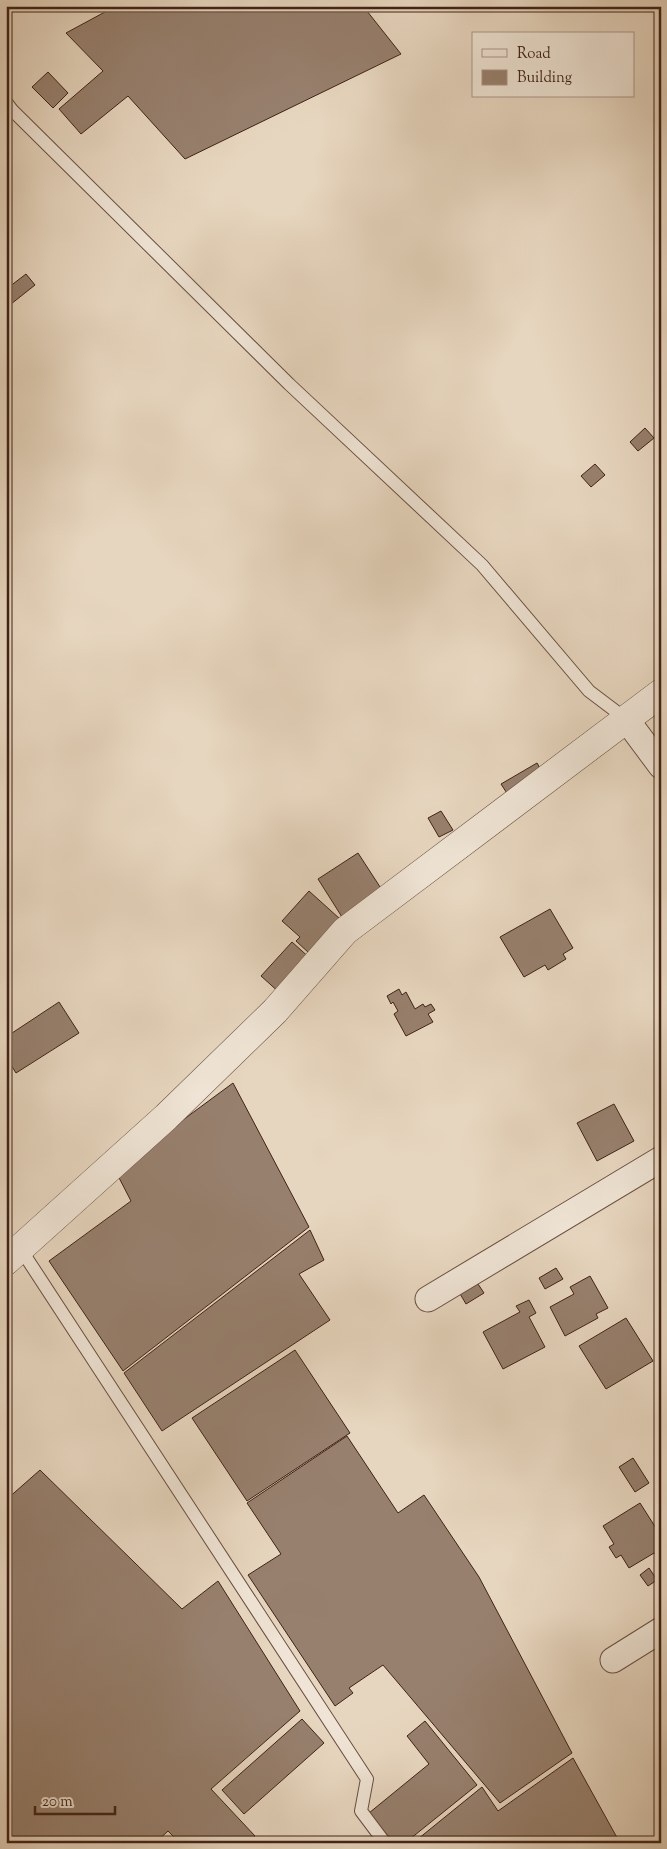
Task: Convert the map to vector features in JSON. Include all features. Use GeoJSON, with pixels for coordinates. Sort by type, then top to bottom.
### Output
{"type":"FeatureCollection","features":[{"type":"Feature","properties":{"kind":"street"},"geometry":{"type":"LineString","coordinates":[[13,1254],[166,1116],[268,1017],[345,931],[661,693]]}},
{"type":"Feature","properties":{"kind":"street"},"geometry":{"type":"LineString","coordinates":[[626,719],[661,766]]}},
{"type":"Feature","properties":{"kind":"street"},"geometry":{"type":"LineString","coordinates":[[428,1299],[661,1159]]}},
{"type":"Feature","properties":{"kind":"street"},"geometry":{"type":"LineString","coordinates":[[613,1660],[661,1630]]}},
{"type":"Feature","properties":{"kind":"lane"},"geometry":{"type":"LineString","coordinates":[[6,102],[290,384],[482,565],[589,691],[626,719]]}},
{"type":"Feature","properties":{"kind":"lane"},"geometry":{"type":"LineString","coordinates":[[13,1254],[367,1780],[361,1811],[385,1843]]}},
{"type":"Feature","properties":{"kind":"building"},"geometry":{"type":"Polygon","coordinates":[[[116,6],[363,6],[401,54],[185,159],[128,96],[81,134],[59,109],[103,71],[66,33],[116,6]]]}},
{"type":"Feature","properties":{"kind":"building"},"geometry":{"type":"Polygon","coordinates":[[[48,72],[68,93],[53,108],[32,87],[48,72]]]}},
{"type":"Feature","properties":{"kind":"building"},"geometry":{"type":"Polygon","coordinates":[[[26,274],[35,285],[6,308],[6,284],[9,287],[26,274]]]}},
{"type":"Feature","properties":{"kind":"building"},"geometry":{"type":"Polygon","coordinates":[[[645,428],[654,438],[638,451],[630,442],[645,428]]]}},
{"type":"Feature","properties":{"kind":"building"},"geometry":{"type":"Polygon","coordinates":[[[595,464],[605,475],[591,487],[581,476],[595,464]]]}},
{"type":"Feature","properties":{"kind":"building"},"geometry":{"type":"Polygon","coordinates":[[[537,763],[545,777],[510,798],[501,784],[537,763]]]}},
{"type":"Feature","properties":{"kind":"building"},"geometry":{"type":"Polygon","coordinates":[[[441,811],[453,830],[439,837],[428,818],[441,811]]]}},
{"type":"Feature","properties":{"kind":"building"},"geometry":{"type":"Polygon","coordinates":[[[358,853],[384,893],[362,902],[342,917],[318,879],[358,853]]]}},
{"type":"Feature","properties":{"kind":"building"},"geometry":{"type":"Polygon","coordinates":[[[309,891],[340,919],[309,953],[296,941],[300,937],[282,921],[309,891]]]}},
{"type":"Feature","properties":{"kind":"building"},"geometry":{"type":"Polygon","coordinates":[[[550,909],[573,948],[563,954],[566,959],[548,970],[545,965],[524,977],[500,937],[550,909]]]}},
{"type":"Feature","properties":{"kind":"building"},"geometry":{"type":"Polygon","coordinates":[[[292,942],[312,960],[281,994],[261,976],[292,942]]]}},
{"type":"Feature","properties":{"kind":"building"},"geometry":{"type":"Polygon","coordinates":[[[399,989],[402,995],[406,992],[415,1009],[423,1004],[425,1007],[431,1004],[435,1010],[428,1014],[433,1022],[406,1036],[394,1014],[398,1011],[393,1002],[391,1004],[387,996],[399,989]]]}},
{"type":"Feature","properties":{"kind":"building"},"geometry":{"type":"Polygon","coordinates":[[[59,1002],[79,1033],[16,1073],[6,1057],[6,1037],[59,1002]]]}},
{"type":"Feature","properties":{"kind":"building"},"geometry":{"type":"Polygon","coordinates":[[[233,1083],[309,1227],[123,1371],[49,1261],[131,1201],[115,1170],[233,1083]]]}},
{"type":"Feature","properties":{"kind":"building"},"geometry":{"type":"Polygon","coordinates":[[[614,1104],[634,1141],[597,1161],[577,1123],[614,1104]]]}},
{"type":"Feature","properties":{"kind":"building"},"geometry":{"type":"Polygon","coordinates":[[[310,1230],[324,1260],[299,1274],[330,1320],[162,1431],[124,1373],[310,1230]]]}},
{"type":"Feature","properties":{"kind":"building"},"geometry":{"type":"Polygon","coordinates":[[[556,1268],[563,1279],[545,1289],[539,1278],[556,1268]]]}},
{"type":"Feature","properties":{"kind":"building"},"geometry":{"type":"Polygon","coordinates":[[[590,1276],[608,1308],[596,1314],[598,1318],[565,1336],[550,1307],[574,1294],[570,1287],[590,1276]]]}},
{"type":"Feature","properties":{"kind":"building"},"geometry":{"type":"Polygon","coordinates":[[[476,1281],[484,1293],[466,1304],[459,1292],[476,1281]]]}},
{"type":"Feature","properties":{"kind":"building"},"geometry":{"type":"Polygon","coordinates":[[[529,1300],[536,1313],[529,1317],[545,1347],[503,1369],[483,1332],[520,1312],[516,1306],[529,1300]]]}},
{"type":"Feature","properties":{"kind":"building"},"geometry":{"type":"Polygon","coordinates":[[[626,1318],[653,1361],[606,1389],[579,1346],[626,1318]]]}},
{"type":"Feature","properties":{"kind":"building"},"geometry":{"type":"Polygon","coordinates":[[[295,1350],[350,1433],[247,1501],[192,1418],[295,1350]]]}},
{"type":"Feature","properties":{"kind":"building"},"geometry":{"type":"Polygon","coordinates":[[[347,1436],[398,1513],[424,1495],[479,1577],[572,1753],[500,1803],[383,1665],[349,1688],[353,1693],[335,1706],[248,1575],[281,1554],[247,1503],[347,1436]]]}},
{"type":"Feature","properties":{"kind":"building"},"geometry":{"type":"Polygon","coordinates":[[[633,1458],[649,1483],[635,1492],[619,1467],[633,1458]]]}},
{"type":"Feature","properties":{"kind":"building"},"geometry":{"type":"Polygon","coordinates":[[[40,1470],[182,1609],[218,1581],[300,1711],[211,1789],[255,1836],[247,1843],[180,1843],[168,1831],[155,1843],[13,1843],[6,1837],[6,1500],[40,1470]]]}},
{"type":"Feature","properties":{"kind":"building"},"geometry":{"type":"Polygon","coordinates":[[[640,1503],[661,1536],[661,1551],[654,1553],[629,1568],[621,1555],[616,1558],[609,1547],[614,1544],[603,1526],[640,1503]]]}},
{"type":"Feature","properties":{"kind":"building"},"geometry":{"type":"Polygon","coordinates":[[[649,1568],[657,1580],[648,1586],[640,1575],[649,1568]]]}},
{"type":"Feature","properties":{"kind":"building"},"geometry":{"type":"Polygon","coordinates":[[[302,1719],[324,1743],[244,1814],[222,1790],[302,1719]]]}},
{"type":"Feature","properties":{"kind":"building"},"geometry":{"type":"Polygon","coordinates":[[[425,1721],[477,1785],[405,1843],[394,1843],[369,1813],[429,1764],[407,1736],[425,1721]]]}},
{"type":"Feature","properties":{"kind":"building"},"geometry":{"type":"Polygon","coordinates":[[[573,1758],[620,1843],[413,1843],[482,1787],[498,1811],[573,1758]]]}}]}
